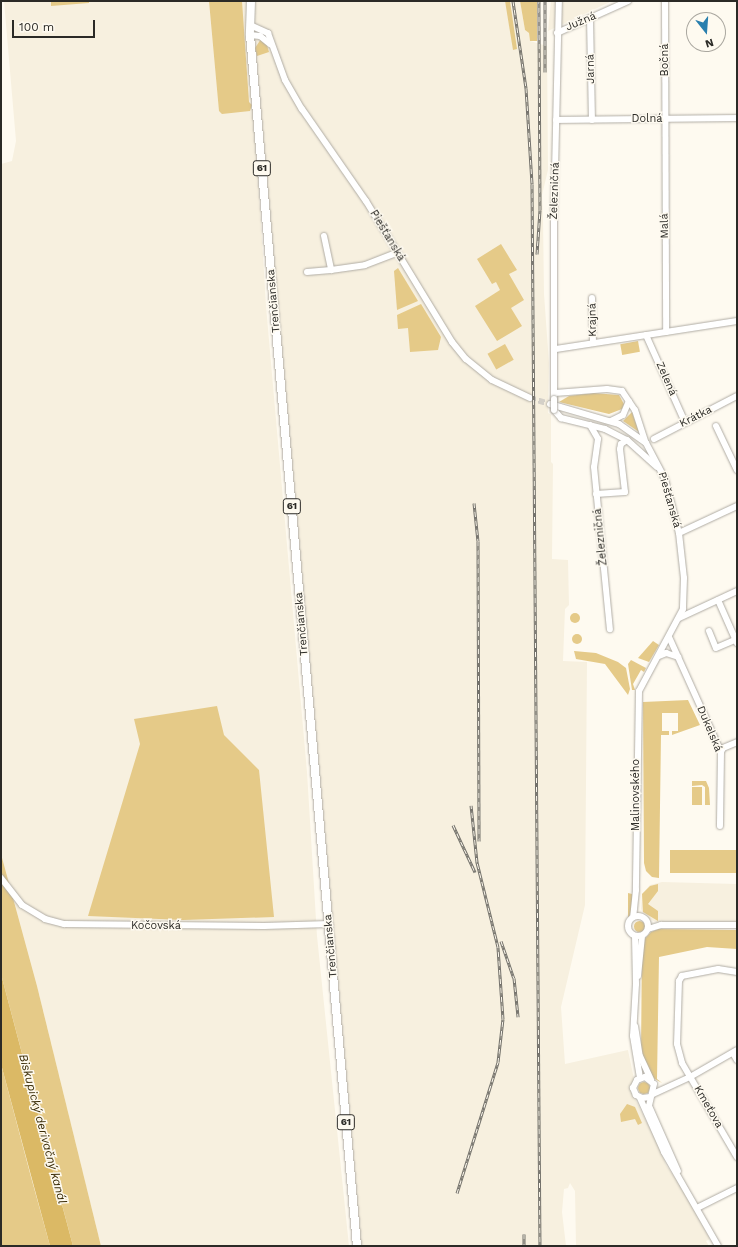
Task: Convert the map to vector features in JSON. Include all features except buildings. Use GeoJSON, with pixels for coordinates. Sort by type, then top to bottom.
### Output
{"type":"FeatureCollection","features":[{"type":"Feature","properties":{"kind":"main road","name":"Trenčianska"},"geometry":{"type":"LineString","coordinates":[[251,1],[250,35],[358,1246]]}},
{"type":"Feature","properties":{"kind":"street","name":"Železničná"},"geometry":{"type":"LineString","coordinates":[[559,1],[557,33],[554,216],[556,349],[553,399],[554,410],[561,418],[590,425],[597,435],[594,467],[610,629]]}},
{"type":"Feature","properties":{"kind":"street","name":"Južná"},"geometry":{"type":"LineString","coordinates":[[557,33],[628,1]]}},
{"type":"Feature","properties":{"kind":"street","name":"Bočná"},"geometry":{"type":"LineString","coordinates":[[664,119],[665,1]]}},
{"type":"Feature","properties":{"kind":"street","name":"Jarná"},"geometry":{"type":"LineString","coordinates":[[590,18],[592,120]]}},
{"type":"Feature","properties":{"kind":"street","name":"Piešťanská"},"geometry":{"type":"LineString","coordinates":[[250,25],[268,33],[285,80],[302,110],[362,195],[396,253],[446,332],[466,359],[501,385],[530,398]]}},
{"type":"Feature","properties":{"kind":"street"},"geometry":{"type":"LineString","coordinates":[[250,35],[266,39],[273,47]]}},
{"type":"Feature","properties":{"kind":"street","name":"Dolná"},"geometry":{"type":"LineString","coordinates":[[556,120],[737,118]]}},
{"type":"Feature","properties":{"kind":"street","name":"Malá"},"geometry":{"type":"LineString","coordinates":[[664,119],[666,332]]}},
{"type":"Feature","properties":{"kind":"street"},"geometry":{"type":"LineString","coordinates":[[324,236],[331,270]]}},
{"type":"Feature","properties":{"kind":"street"},"geometry":{"type":"LineString","coordinates":[[307,272],[365,265],[396,253]]}},
{"type":"Feature","properties":{"kind":"street","name":"Krajná"},"geometry":{"type":"LineString","coordinates":[[592,298],[593,343]]}},
{"type":"Feature","properties":{"kind":"street"},"geometry":{"type":"LineString","coordinates":[[556,349],[737,321]]}},
{"type":"Feature","properties":{"kind":"street","name":"Zelená"},"geometry":{"type":"LineString","coordinates":[[646,335],[686,422]]}},
{"type":"Feature","properties":{"kind":"street"},"geometry":{"type":"LineString","coordinates":[[553,399],[618,389],[626,394],[635,410],[646,443]]}},
{"type":"Feature","properties":{"kind":"street","name":"Krátka"},"geometry":{"type":"LineString","coordinates":[[654,439],[737,396]]}},
{"type":"Feature","properties":{"kind":"street","name":"Piešťanská"},"geometry":{"type":"LineString","coordinates":[[553,399],[611,421],[630,430],[646,443],[660,468],[679,533],[684,591],[679,618],[639,691]]}},
{"type":"Feature","properties":{"kind":"street"},"geometry":{"type":"LineString","coordinates":[[611,421],[623,415],[629,401]]}},
{"type":"Feature","properties":{"kind":"street"},"geometry":{"type":"LineString","coordinates":[[590,425],[627,440],[660,468]]}},
{"type":"Feature","properties":{"kind":"street"},"geometry":{"type":"LineString","coordinates":[[716,426],[737,470]]}},
{"type":"Feature","properties":{"kind":"street"},"geometry":{"type":"LineString","coordinates":[[596,494],[625,492],[620,449],[621,444],[627,440]]}},
{"type":"Feature","properties":{"kind":"street"},"geometry":{"type":"LineString","coordinates":[[679,533],[737,506]]}},
{"type":"Feature","properties":{"kind":"street"},"geometry":{"type":"LineString","coordinates":[[679,618],[737,591]]}},
{"type":"Feature","properties":{"kind":"street"},"geometry":{"type":"LineString","coordinates":[[709,631],[716,648],[736,642],[718,600]]}},
{"type":"Feature","properties":{"kind":"street","name":"Dukelská"},"geometry":{"type":"LineString","coordinates":[[669,637],[721,752],[720,826]]}},
{"type":"Feature","properties":{"kind":"street"},"geometry":{"type":"LineString","coordinates":[[659,656],[666,653],[678,657]]}},
{"type":"Feature","properties":{"kind":"street","name":"Malinovského"},"geometry":{"type":"LineString","coordinates":[[633,917],[636,900],[639,691]]}},
{"type":"Feature","properties":{"kind":"street"},"geometry":{"type":"LineString","coordinates":[[721,752],[723,748],[737,742]]}},
{"type":"Feature","properties":{"kind":"street","name":"Kočovská"},"geometry":{"type":"LineString","coordinates":[[1,878],[14,898],[22,905],[45,919],[64,924],[264,926],[329,924]]}},
{"type":"Feature","properties":{"kind":"street","name":"Malinovského"},"geometry":{"type":"LineString","coordinates":[[636,900],[645,918]]}},
{"type":"Feature","properties":{"kind":"street"},"geometry":{"type":"LineString","coordinates":[[661,925],[645,918],[633,917],[628,927],[634,936],[636,984],[634,1049],[640,1078],[633,1088],[640,1098],[664,1152],[680,1176],[718,1246]]}},
{"type":"Feature","properties":{"kind":"street"},"geometry":{"type":"LineString","coordinates":[[645,918],[648,929]]}},
{"type":"Feature","properties":{"kind":"street"},"geometry":{"type":"LineString","coordinates":[[636,984],[641,959],[642,936],[648,929],[661,925],[737,925]]}},
{"type":"Feature","properties":{"kind":"street"},"geometry":{"type":"LineString","coordinates":[[634,936],[642,936]]}},
{"type":"Feature","properties":{"kind":"street","name":"Kmeťova"},"geometry":{"type":"LineString","coordinates":[[737,972],[718,969],[682,976],[679,980],[678,1036],[682,1063],[737,1157]]}},
{"type":"Feature","properties":{"kind":"street"},"geometry":{"type":"LineString","coordinates":[[635,1024],[640,1056],[652,1082],[650,1110],[675,1160],[680,1176]]}},
{"type":"Feature","properties":{"kind":"street"},"geometry":{"type":"LineString","coordinates":[[640,1098],[651,1095],[690,1077],[735,1052],[737,1060]]}},
{"type":"Feature","properties":{"kind":"street"},"geometry":{"type":"LineString","coordinates":[[640,1078],[668,1086]]}},
{"type":"Feature","properties":{"kind":"street"},"geometry":{"type":"LineString","coordinates":[[697,1208],[737,1188]]}},
{"type":"Feature","properties":{"kind":"shaded area"},"geometry":{"type":"Polygon","coordinates":[[[4,1],[505,1],[514,50],[510,1],[520,1],[525,30],[529,33],[530,41],[547,46],[548,170],[542,195],[544,294],[549,363],[548,413],[551,415],[551,462],[553,464],[552,559],[568,560],[569,605],[565,609],[563,661],[587,662],[585,905],[561,1007],[565,1064],[628,1050],[634,1079],[630,1089],[659,1146],[666,1165],[687,1195],[710,1239],[706,1241],[709,1246],[576,1246],[575,1191],[570,1183],[568,1188],[564,1189],[562,1212],[566,1246],[360,1246],[269,301],[255,123],[266,306],[307,772],[317,936],[349,1246],[101,1246],[37,986],[1,854],[1,164],[12,161],[16,141],[4,1]]]}},
{"type":"Feature","properties":{"kind":"shaded area"},"geometry":{"type":"Polygon","coordinates":[[[51,1],[89,1],[89,3],[51,6],[51,1]]]}},
{"type":"Feature","properties":{"kind":"shaded area"},"geometry":{"type":"Polygon","coordinates":[[[209,1],[242,1],[249,102],[252,105],[250,111],[222,114],[219,111],[209,1]]]}},
{"type":"Feature","properties":{"kind":"shaded area"},"geometry":{"type":"Polygon","coordinates":[[[505,1],[510,1],[517,49],[513,50],[505,1]]]}},
{"type":"Feature","properties":{"kind":"shaded area"},"geometry":{"type":"Polygon","coordinates":[[[520,1],[537,1],[537,41],[530,41],[529,33],[525,30],[520,1]]]}},
{"type":"Feature","properties":{"kind":"shaded area"},"geometry":{"type":"Polygon","coordinates":[[[551,1],[612,1],[548,31],[551,1]]]}},
{"type":"Feature","properties":{"kind":"shaded area"},"geometry":{"type":"Polygon","coordinates":[[[261,39],[266,42],[269,52],[257,56],[255,48],[261,39]]]}},
{"type":"Feature","properties":{"kind":"shaded area"},"geometry":{"type":"Polygon","coordinates":[[[501,244],[517,270],[509,274],[524,300],[511,308],[522,326],[497,341],[475,306],[500,290],[496,282],[492,284],[477,259],[501,244]]]}},
{"type":"Feature","properties":{"kind":"shaded area"},"geometry":{"type":"Polygon","coordinates":[[[398,268],[418,301],[397,310],[394,271],[398,268]]]}},
{"type":"Feature","properties":{"kind":"shaded area"},"geometry":{"type":"Polygon","coordinates":[[[421,304],[441,337],[438,350],[410,352],[408,328],[398,329],[397,315],[421,304]]]}},
{"type":"Feature","properties":{"kind":"shaded area"},"geometry":{"type":"Polygon","coordinates":[[[638,341],[640,352],[622,355],[620,344],[638,341]]]}},
{"type":"Feature","properties":{"kind":"shaded area"},"geometry":{"type":"Polygon","coordinates":[[[505,344],[514,360],[496,369],[488,354],[505,344]]]}},
{"type":"Feature","properties":{"kind":"shaded area"},"geometry":{"type":"Polygon","coordinates":[[[593,393],[619,395],[624,404],[622,409],[609,414],[559,402],[569,396],[593,393]]]}},
{"type":"Feature","properties":{"kind":"shaded area"},"geometry":{"type":"Polygon","coordinates":[[[632,412],[639,432],[623,421],[632,412]]]}},
{"type":"Feature","properties":{"kind":"shaded area"},"geometry":{"type":"Polygon","coordinates":[[[573,613],[577,613],[579,614],[579,622],[573,623],[570,620],[570,616],[573,613]]]}},
{"type":"Feature","properties":{"kind":"shaded area"},"geometry":{"type":"Polygon","coordinates":[[[575,634],[579,634],[582,639],[579,644],[575,644],[572,641],[572,637],[575,634]]]}},
{"type":"Feature","properties":{"kind":"shaded area"},"geometry":{"type":"Polygon","coordinates":[[[653,641],[659,645],[649,662],[638,658],[653,641]]]}},
{"type":"Feature","properties":{"kind":"shaded area"},"geometry":{"type":"Polygon","coordinates":[[[574,651],[596,653],[618,662],[626,668],[630,689],[628,695],[605,664],[576,659],[574,651]]]}},
{"type":"Feature","properties":{"kind":"shaded area"},"geometry":{"type":"Polygon","coordinates":[[[631,660],[646,668],[644,672],[641,670],[633,684],[635,690],[632,690],[628,664],[631,660]]]}},
{"type":"Feature","properties":{"kind":"shaded area"},"geometry":{"type":"Polygon","coordinates":[[[688,700],[700,725],[672,735],[672,731],[678,731],[678,713],[662,713],[662,731],[669,731],[669,735],[661,735],[659,878],[652,877],[646,871],[644,863],[643,702],[688,700]]]}},
{"type":"Feature","properties":{"kind":"shaded area"},"geometry":{"type":"Polygon","coordinates":[[[217,706],[224,735],[259,770],[274,917],[183,920],[88,916],[140,744],[134,719],[217,706]]]}},
{"type":"Feature","properties":{"kind":"shaded area"},"geometry":{"type":"Polygon","coordinates":[[[692,781],[706,781],[709,788],[710,805],[705,805],[705,787],[702,785],[692,786],[692,781]]]}},
{"type":"Feature","properties":{"kind":"shaded area"},"geometry":{"type":"Polygon","coordinates":[[[692,787],[702,787],[702,805],[692,805],[692,787]]]}},
{"type":"Feature","properties":{"kind":"shaded area"},"geometry":{"type":"Polygon","coordinates":[[[670,850],[737,850],[737,873],[670,873],[670,850]]]}},
{"type":"Feature","properties":{"kind":"shaded area"},"geometry":{"type":"Polygon","coordinates":[[[1,854],[37,986],[101,1246],[73,1246],[1,974],[1,854]]]}},
{"type":"Feature","properties":{"kind":"shaded area"},"geometry":{"type":"Polygon","coordinates":[[[662,882],[737,884],[737,922],[656,922],[645,917],[641,909],[642,894],[650,885],[662,882]]]}},
{"type":"Feature","properties":{"kind":"shaded area"},"geometry":{"type":"Polygon","coordinates":[[[658,884],[658,891],[648,904],[658,911],[658,921],[643,912],[642,894],[650,886],[658,884]]]}},
{"type":"Feature","properties":{"kind":"shaded area"},"geometry":{"type":"Polygon","coordinates":[[[628,893],[632,894],[632,910],[628,919],[628,893]]]}},
{"type":"Feature","properties":{"kind":"shaded area"},"geometry":{"type":"Polygon","coordinates":[[[637,921],[641,921],[643,922],[643,930],[637,931],[634,928],[634,924],[637,921]]]}},
{"type":"Feature","properties":{"kind":"shaded area"},"geometry":{"type":"Polygon","coordinates":[[[658,929],[737,930],[737,949],[707,947],[659,957],[657,1079],[662,1083],[653,1078],[641,1053],[642,942],[651,932],[658,929]]]}},
{"type":"Feature","properties":{"kind":"shaded area"},"geometry":{"type":"Polygon","coordinates":[[[1,1064],[31,1177],[50,1246],[1,1246],[1,1064]]]}},
{"type":"Feature","properties":{"kind":"shaded area"},"geometry":{"type":"Polygon","coordinates":[[[642,1082],[646,1082],[650,1088],[646,1094],[642,1094],[638,1090],[638,1086],[642,1082]]]}},
{"type":"Feature","properties":{"kind":"shaded area"},"geometry":{"type":"Polygon","coordinates":[[[627,1104],[635,1107],[642,1123],[638,1125],[635,1119],[621,1122],[620,1114],[627,1104]]]}},
{"type":"Feature","properties":{"kind":"water","name":"Biskupický derivačný kanál"},"geometry":{"type":"Polygon","coordinates":[[[1,974],[73,1246],[50,1246],[1,1064],[1,974]]]}},
{"type":"Feature","properties":{"kind":"tunnel"},"geometry":{"type":"LineString","coordinates":[[530,398],[550,404]]}},
{"type":"Feature","properties":{"kind":"railway"},"geometry":{"type":"LineString","coordinates":[[513,1],[526,88],[532,184],[540,1246]]}},
{"type":"Feature","properties":{"kind":"railway"},"geometry":{"type":"LineString","coordinates":[[537,254],[540,210],[539,1]]}},
{"type":"Feature","properties":{"kind":"railway"},"geometry":{"type":"LineString","coordinates":[[545,1],[545,72]]}},
{"type":"Feature","properties":{"kind":"railway"},"geometry":{"type":"LineString","coordinates":[[474,503],[478,541],[479,841]]}},
{"type":"Feature","properties":{"kind":"railway"},"geometry":{"type":"LineString","coordinates":[[457,1193],[498,1062],[503,1019],[498,947],[477,862],[471,805]]}},
{"type":"Feature","properties":{"kind":"railway"},"geometry":{"type":"LineString","coordinates":[[453,825],[475,872]]}},
{"type":"Feature","properties":{"kind":"railway"},"geometry":{"type":"LineString","coordinates":[[501,941],[514,978],[518,1017]]}},
{"type":"Feature","properties":{"kind":"railway"},"geometry":{"type":"LineString","coordinates":[[524,1234],[524,1246]]}}]}
